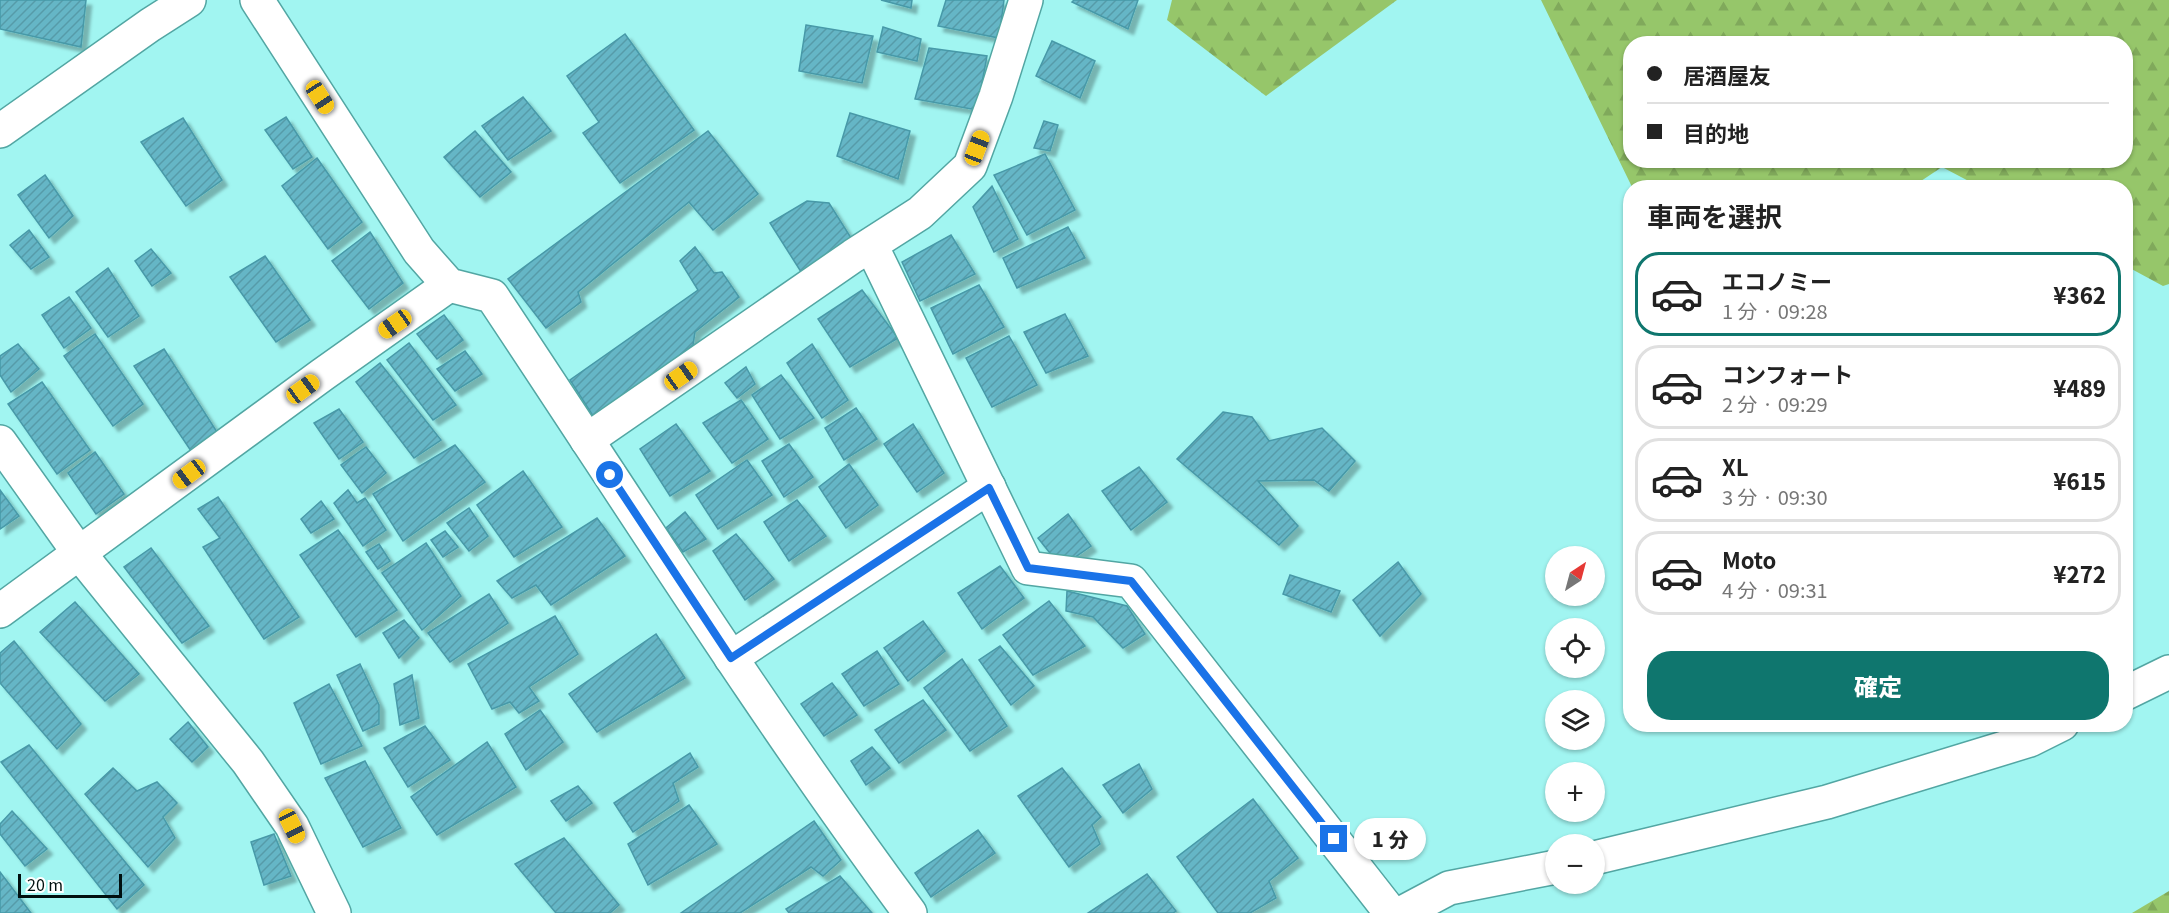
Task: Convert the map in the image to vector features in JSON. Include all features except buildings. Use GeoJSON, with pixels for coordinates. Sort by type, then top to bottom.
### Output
{"type":"FeatureCollection","features":[{"type":"Feature","properties":{"kind":"street"},"geometry":{"type":"LineString","coordinates":[[0,131],[189,0]]}},
{"type":"Feature","properties":{"kind":"street"},"geometry":{"type":"LineString","coordinates":[[257,0],[419,251],[450,285],[492,296],[731,658],[856,840],[910,913]]}},
{"type":"Feature","properties":{"kind":"street"},"geometry":{"type":"LineString","coordinates":[[587,440],[920,213],[970,166],[996,96],[1026,0]]}},
{"type":"Feature","properties":{"kind":"street"},"geometry":{"type":"LineString","coordinates":[[871,245],[1028,568],[1131,581],[1391,913]]}},
{"type":"Feature","properties":{"kind":"street"},"geometry":{"type":"LineString","coordinates":[[0,611],[322,375],[450,285]]}},
{"type":"Feature","properties":{"kind":"street"},"geometry":{"type":"LineString","coordinates":[[0,441],[79,553],[248,762],[292,826],[334,913]]}},
{"type":"Feature","properties":{"kind":"street"},"geometry":{"type":"LineString","coordinates":[[731,658],[989,488]]}},
{"type":"Feature","properties":{"kind":"street"},"geometry":{"type":"LineString","coordinates":[[2133,690],[2169,672]]}},
{"type":"Feature","properties":{"kind":"street"},"geometry":{"type":"LineString","coordinates":[[1605,855],[1827,802],[2030,740],[2046,732]]}},
{"type":"Feature","properties":{"kind":"street"},"geometry":{"type":"LineString","coordinates":[[1402,913],[1449,888],[1545,869]]}},
{"type":"Feature","properties":{"kind":"green space"},"geometry":{"type":"Polygon","coordinates":[[[1172,0],[1397,0],[1266,96],[1167,20],[1172,0]]]}},
{"type":"Feature","properties":{"kind":"green space"},"geometry":{"type":"Polygon","coordinates":[[[1541,0],[2169,0],[2169,284],[2163,286],[2133,270],[2133,180],[1967,180],[1944,168],[2133,168],[2133,36],[1623,36],[1623,168],[1940,168],[1922,180],[1629,180],[1541,0]]]}},
{"type":"Feature","properties":{"kind":"green space"},"geometry":{"type":"Polygon","coordinates":[[[2169,891],[2169,913],[2132,913],[2169,891]]]}},
{"type":"Feature","properties":{"kind":"route"},"geometry":{"type":"LineString","coordinates":[[610,475],[731,658],[989,488],[1028,568],[1131,581],[1334,839]]}}]}
